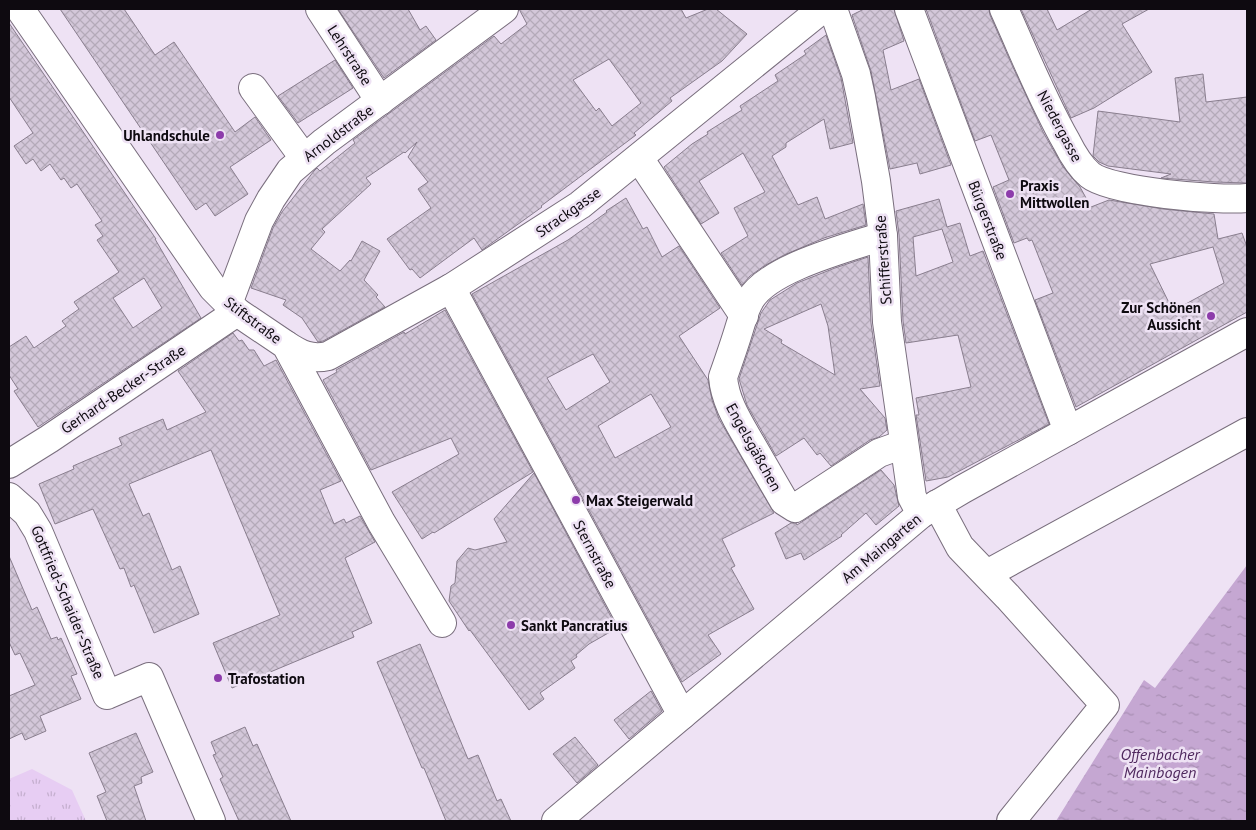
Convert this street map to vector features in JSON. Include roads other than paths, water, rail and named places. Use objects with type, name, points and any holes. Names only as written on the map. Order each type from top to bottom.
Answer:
[{"type":"street","name":"Stiftstraße","points":[[20,9],[200,270],[233,308],[286,345],[341,451],[442,623]]},
{"type":"street","name":"Lehrstraße","points":[[320,9],[380,101]]},
{"type":"street","name":"Arnoldstraße","points":[[233,308],[252,240],[271,199],[282,182],[304,158],[504,9]]},
{"type":"street","name":"Strackgasse","points":[[286,345],[310,358],[328,356],[451,288],[580,205],[822,9]]},
{"type":"street","name":"Schifferstraße","points":[[833,9],[848,48],[861,97],[876,181],[883,236],[887,322],[912,497],[929,509],[960,547],[987,574],[1105,705],[1010,821]]},
{"type":"street","name":"Bürgerstraße","points":[[909,9],[1068,431]]},
{"type":"street","name":"Niedergasse","points":[[1004,9],[1061,132],[1081,166],[1089,175],[1102,182],[1126,188],[1200,197],[1247,198]]},
{"type":"street","points":[[253,88],[304,158]]},
{"type":"street","points":[[639,158],[744,316]]},
{"type":"street","name":"Engelsgäßchen","points":[[883,236],[791,268],[770,279],[758,289],[749,301],[723,377],[724,387],[737,420],[784,501],[795,508],[879,452],[904,444]]},
{"type":"street","name":"Sternstraße","points":[[451,288],[682,715]]},
{"type":"street","name":"Gerhard-Becker-Straße","points":[[9,464],[49,439],[233,308]]},
{"type":"street","name":"Am Maingarten","points":[[556,821],[929,509],[1247,332]]},
{"type":"street","points":[[987,574],[1247,432]]},
{"type":"street","name":"Gottfried-Schaider-Straße","points":[[9,497],[27,513],[38,532],[107,695],[149,677],[211,821]]},
{"type":"water","name":"Offenbacher Mainbogen","points":[[1247,565],[1247,821],[1056,821],[1144,680],[1155,688]]},
{"type":"place","name":"Uhlandschule","points":[[220,135]]},
{"type":"place","name":"Praxis Mittwollen","points":[[1010,194]]},
{"type":"place","name":"Zur Schönen Aussicht","points":[[1211,316]]},
{"type":"place","name":"Max Steigerwald","points":[[576,500]]},
{"type":"place","name":"Sankt Pancratius","points":[[511,625]]},
{"type":"place","name":"Trafostation","points":[[218,678]]}]
